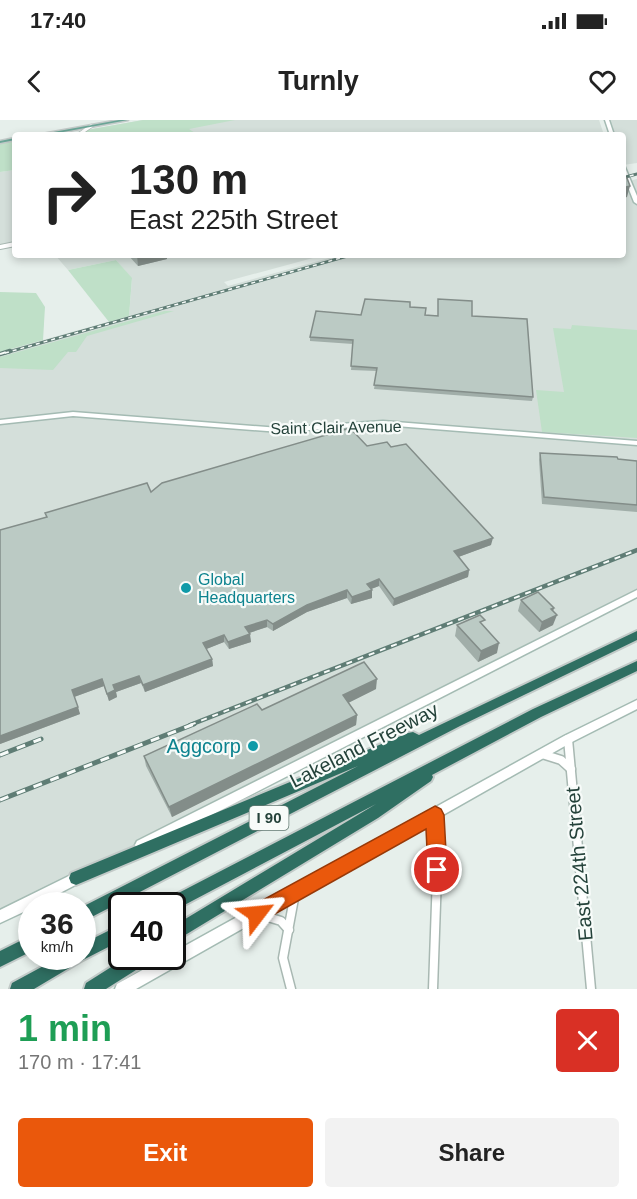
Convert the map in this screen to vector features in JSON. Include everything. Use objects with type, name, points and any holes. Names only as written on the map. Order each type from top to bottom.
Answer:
[{"type":"highway","name":"Lakeland Freeway","points":[[96,908],[456,722],[637,635]]},
{"type":"highway","name":"I 90","points":[[186,897],[537,713],[637,666]]},
{"type":"highway","points":[[76,878],[398,743],[456,722]]},
{"type":"highway","points":[[186,928],[373,814],[463,752]]},
{"type":"highway","points":[[0,959],[18,950]]},
{"type":"highway","points":[[18,989],[52,970]]},
{"type":"highway","points":[[92,989],[121,970]]},
{"type":"main road","points":[[58,132],[126,120]]},
{"type":"street","points":[[82,132],[91,126]]},
{"type":"street","points":[[626,175],[637,202]]},
{"type":"street","name":"Saint Clair Avenue","points":[[0,422],[73,414],[280,430],[383,423],[637,443]]},
{"type":"street","points":[[0,916],[637,594]]},
{"type":"street","points":[[125,988],[568,739],[637,704]]},
{"type":"street","name":"East 224th Street","points":[[568,739],[591,989]]},
{"type":"street","points":[[542,754],[561,760],[571,769]]},
{"type":"street","points":[[433,989],[438,847],[435,815]]},
{"type":"street","points":[[291,989],[283,958],[295,893]]},
{"type":"street","points":[[257,914],[281,921],[289,930]]},
{"type":"shaded area","points":[[143,120],[599,120],[603,132],[75,132]]},
{"type":"shaded area","points":[[607,120],[637,120],[637,163],[626,165],[626,132],[611,132]]},
{"type":"shaded area","points":[[12,170],[12,245],[0,247],[0,172]]},
{"type":"shaded area","points":[[626,174],[629,181],[637,179],[637,593],[49,892],[18,892],[18,908],[0,917],[0,352],[129,316],[132,279],[116,260],[68,270],[58,258],[313,258],[224,282],[228,286],[329,258],[626,258]]},
{"type":"green space","points":[[143,120],[235,120],[189,129],[194,132],[85,132]]},
{"type":"green space","points":[[12,140],[12,170],[0,172],[0,142]]},
{"type":"green space","points":[[116,260],[132,278],[129,316],[109,322],[68,270]]},
{"type":"green space","points":[[0,292],[36,293],[45,307],[43,340],[0,352]]},
{"type":"green space","points":[[164,311],[174,311],[87,336],[76,352],[68,352],[53,370],[0,368],[0,357]]},
{"type":"green space","points":[[572,325],[637,330],[637,438],[542,432],[536,390],[564,392],[553,328],[571,329]]},
{"type":"building","points":[[365,299],[410,302],[410,307],[426,308],[425,315],[438,316],[438,299],[472,301],[472,316],[527,319],[533,397],[374,385],[377,368],[351,366],[353,340],[310,337],[316,311],[361,315]]},
{"type":"building","name":"Global Headquarters","points":[[350,428],[367,446],[387,442],[391,447],[406,444],[493,538],[454,551],[469,570],[394,599],[379,579],[367,584],[372,590],[352,597],[347,590],[307,605],[273,624],[267,620],[245,627],[250,634],[228,642],[224,635],[203,643],[212,659],[143,685],[139,676],[113,685],[115,690],[107,694],[102,679],[72,690],[78,707],[0,736],[0,530],[47,517],[45,513],[147,483],[151,492],[162,483]]},
{"type":"building","points":[[540,453],[617,457],[637,461],[637,505],[544,497]]},
{"type":"building","points":[[538,592],[554,608],[551,609],[557,615],[542,622],[521,600]]},
{"type":"building","points":[[480,615],[485,620],[480,622],[499,643],[481,651],[457,625]]},
{"type":"building","name":"Aggcorp","points":[[364,662],[377,679],[343,695],[357,715],[169,807],[144,756],[257,704],[262,710]]},
{"type":"railway","points":[[626,177],[637,174]]},
{"type":"railway","points":[[5,353],[340,258]]},
{"type":"railway","points":[[0,354],[10,351]]},
{"type":"railway","points":[[190,725],[637,550]]},
{"type":"railway","points":[[0,800],[194,724]]},
{"type":"railway","points":[[0,755],[41,739]]},
{"type":"place","name":"Global Headquarters","points":[[186,588]]},
{"type":"place","name":"Aggcorp","points":[[253,746]]},
{"type":"route","points":[[257,914],[435,815],[438,847],[437,870]]}]
